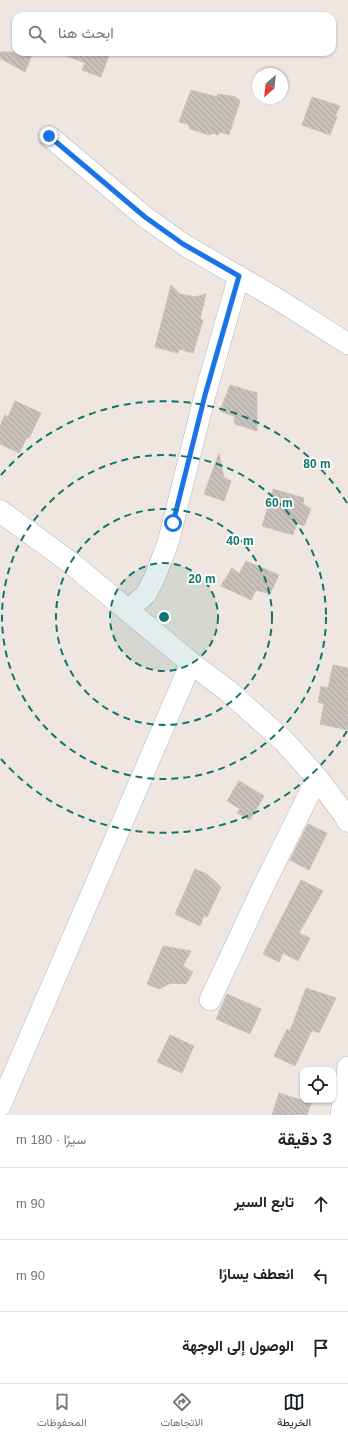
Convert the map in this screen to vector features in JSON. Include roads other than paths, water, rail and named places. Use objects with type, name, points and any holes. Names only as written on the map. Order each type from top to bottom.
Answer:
[{"type":"street","points":[[49,136],[145,217],[183,244],[239,276],[348,344]]},
{"type":"street","points":[[127,610],[146,594],[154,579],[168,543],[205,395],[239,276]]},
{"type":"street","points":[[0,511],[71,563],[191,663],[227,690],[284,741],[317,778],[348,821]]},
{"type":"street","points":[[0,1106],[191,663]]},
{"type":"street","points":[[210,1000],[263,887],[317,778]]},
{"type":"street","points":[[341,1115],[348,1067]]}]
